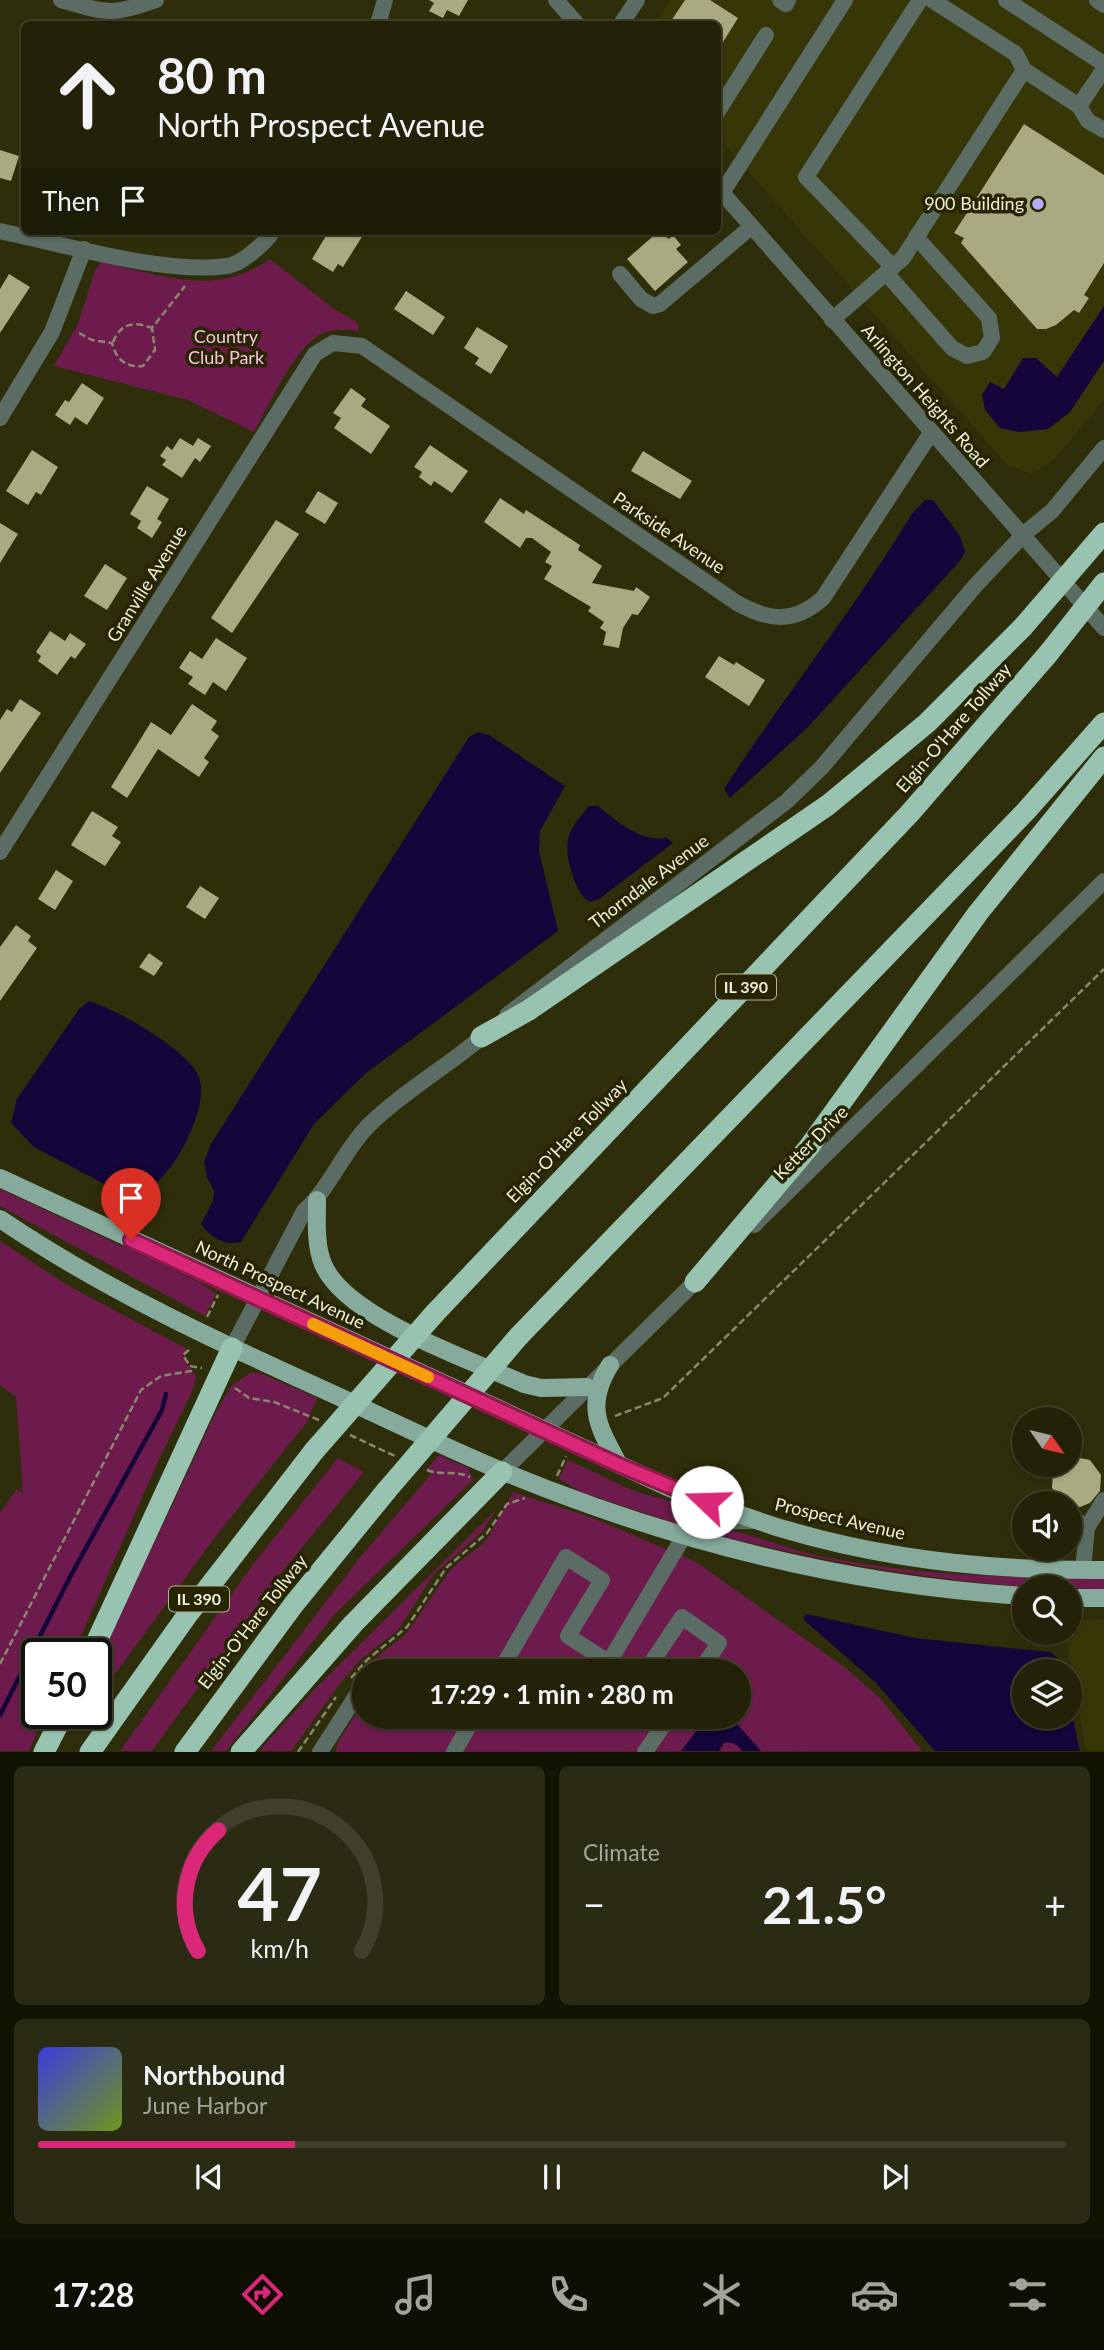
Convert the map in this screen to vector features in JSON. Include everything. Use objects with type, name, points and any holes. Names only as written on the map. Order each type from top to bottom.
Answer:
[{"type":"highway","points":[[481,1037],[529,1010],[828,805],[927,723],[1023,628],[1104,533]]},
{"type":"highway","name":"Elgin-O'Hare Tollway","points":[[90,1752],[188,1614],[314,1451],[435,1312],[911,813],[1048,654],[1104,583]]},
{"type":"highway","name":"Elgin-O'Hare Tollway","points":[[185,1752],[270,1636],[387,1490],[519,1336],[1026,811],[1104,723]]},
{"type":"highway","points":[[695,1282],[809,1147],[978,913],[1104,757]]},
{"type":"highway","points":[[98,1638],[232,1348]]},
{"type":"highway","points":[[241,1752],[345,1633],[502,1472]]},
{"type":"highway","points":[[44,1752],[56,1729]]},
{"type":"main road","name":"North Prospect Avenue","points":[[0,1178],[542,1429]]},
{"type":"main road","points":[[317,1200],[322,1263],[331,1279],[358,1305],[524,1384],[541,1388],[587,1387]]},
{"type":"main road","points":[[0,1219],[125,1296],[502,1472],[684,1536],[796,1564],[884,1581],[1012,1595]]},
{"type":"main road","points":[[610,1364],[598,1385],[597,1422],[619,1465]]},
{"type":"main road","name":"Prospect Avenue","points":[[542,1429],[672,1489],[759,1521],[855,1546],[923,1559],[1021,1568],[1104,1570]]},
{"type":"main road","points":[[1082,1598],[1104,1598]]},
{"type":"street","points":[[61,0],[95,10],[121,13],[156,0]]},
{"type":"street","points":[[379,21],[385,0]]},
{"type":"street","points":[[556,0],[574,21]]},
{"type":"street","points":[[623,21],[637,0]]},
{"type":"street","points":[[780,0],[786,4],[788,0]]},
{"type":"street","points":[[721,189],[845,0]]},
{"type":"street","points":[[916,237],[989,318],[992,338],[983,352],[967,356],[952,348],[890,270],[806,177],[920,0]]},
{"type":"street","points":[[932,0],[1016,54],[1024,70],[1079,106],[1088,121],[1104,130]]},
{"type":"street","points":[[1006,0],[1104,67],[1079,106]]},
{"type":"street","points":[[1097,0],[1104,5]]},
{"type":"street","points":[[721,105],[766,36]]},
{"type":"street","points":[[832,320],[890,270],[916,237],[1024,70]]},
{"type":"street","name":"Arlington Heights Road","points":[[721,192],[1104,628]]},
{"type":"street","points":[[620,274],[647,304],[660,304],[751,227]]},
{"type":"street","points":[[0,231],[178,267],[230,266],[269,235]]},
{"type":"street","points":[[0,418],[52,332],[84,249]]},
{"type":"street","name":"Parkside Avenue","points":[[333,343],[362,346],[737,603],[757,614],[781,620],[799,616],[823,598],[931,433]]},
{"type":"street","name":"Granville Avenue","points":[[0,852],[314,354],[333,343]]},
{"type":"street","name":"Thorndale Avenue","points":[[232,1348],[304,1211],[317,1200],[351,1145],[369,1126],[523,1001],[787,801],[822,767],[975,586],[1024,534],[1052,511],[1104,448]]},
{"type":"street","name":"Ketter Drive","points":[[502,1472],[542,1429],[1024,963],[1104,881]]},
{"type":"street","points":[[1083,1570],[1087,1528],[1104,1500]]},
{"type":"street","points":[[620,1659],[684,1536],[694,1528],[715,1521],[759,1521]]},
{"type":"street","points":[[1082,1525],[1087,1528]]},
{"type":"street","points":[[507,1659],[566,1557],[602,1580],[568,1636],[604,1659]]},
{"type":"street","points":[[654,1659],[682,1618],[719,1643],[708,1659]]},
{"type":"street","points":[[320,1752],[352,1689]]},
{"type":"street","points":[[454,1752],[467,1729]]},
{"type":"street","points":[[645,1752],[661,1729]]},
{"type":"path","points":[[152,328],[180,297],[185,286]]},
{"type":"path","points":[[135,323],[152,328],[155,349],[143,366],[126,364],[118,358],[113,343],[117,333],[128,324],[135,323]]},
{"type":"path","points":[[79,333],[92,340],[113,343]]},
{"type":"path","points":[[612,1417],[663,1398],[1104,969]]},
{"type":"path","points":[[207,1317],[218,1295]]},
{"type":"path","points":[[0,1664],[133,1403],[149,1382],[191,1371],[183,1355],[189,1350]]},
{"type":"path","points":[[190,1366],[198,1365]]},
{"type":"path","points":[[231,1386],[249,1398],[274,1402],[320,1421]]},
{"type":"path","points":[[343,1432],[402,1459]]},
{"type":"path","points":[[556,1478],[565,1458]]},
{"type":"path","points":[[426,1470],[439,1475],[462,1474],[473,1480]]},
{"type":"path","points":[[368,1659],[407,1627],[446,1568],[487,1533],[505,1503],[530,1498]]},
{"type":"path","points":[[298,1752],[338,1694]]},
{"type":"shaded area","points":[[670,0],[1104,0],[1104,400],[1054,460],[1032,474],[1007,465],[721,140],[721,21],[657,21]]},
{"type":"shaded area","points":[[1104,306],[1104,361],[1070,412],[1048,429],[1019,432],[1000,428],[985,410],[982,395],[990,382],[1004,389],[1023,358],[1036,358],[1057,377]]},
{"type":"shaded area","points":[[925,500],[933,500],[960,536],[965,552],[959,562],[807,728],[730,798],[724,789],[866,585],[911,515]]},
{"type":"shaded area","points":[[478,732],[489,735],[565,786],[540,831],[539,851],[558,931],[366,1073],[314,1124],[241,1242],[218,1240],[201,1224],[213,1201],[214,1191],[204,1162],[211,1144],[469,737]]},
{"type":"shaded area","points":[[589,806],[598,806],[639,834],[666,837],[673,843],[599,899],[590,902],[576,884],[567,847],[571,831]]},
{"type":"shaded area","points":[[89,1001],[134,1022],[167,1043],[192,1066],[199,1077],[201,1092],[191,1130],[169,1169],[141,1194],[127,1196],[34,1147],[11,1123],[17,1099],[79,1009]]},
{"type":"shaded area","points":[[806,1614],[915,1638],[1050,1652],[1059,1659],[1012,1659],[1012,1729],[1075,1729],[1080,1751],[935,1751],[876,1683],[803,1617]]},
{"type":"shaded area","points":[[1104,1619],[1104,1751],[1086,1751],[1082,1729],[1082,1659],[1070,1659],[1067,1645],[1082,1645],[1082,1620]]},
{"type":"shaded area","points":[[698,1729],[742,1729],[761,1751],[742,1751],[734,1744],[724,1743],[719,1751],[681,1751]]},
{"type":"green space","name":"Country Club Park","points":[[270,259],[334,309],[358,323],[359,331],[330,331],[311,341],[292,364],[254,432],[188,400],[54,366],[78,324],[95,271],[101,262],[167,277],[209,281],[250,271]]},
{"type":"green space","points":[[0,1189],[199,1282],[216,1294],[205,1316],[0,1206]]},
{"type":"green space","points":[[0,1241],[67,1285],[189,1350],[183,1355],[196,1377],[193,1390],[159,1459],[80,1638],[21,1638],[21,1729],[39,1729],[29,1751],[0,1751],[0,1513],[17,1489],[23,1494],[16,1397],[0,1385]]},
{"type":"green space","points":[[252,1372],[260,1373],[317,1398],[307,1422],[216,1536],[112,1678],[112,1638],[110,1638],[214,1416],[231,1386]]},
{"type":"green space","points":[[439,1455],[468,1468],[473,1480],[334,1615],[226,1751],[211,1751],[358,1560],[432,1473],[426,1470]]},
{"type":"green space","points":[[338,1458],[364,1472],[282,1572],[152,1751],[120,1751],[254,1563]]},
{"type":"green space","points":[[568,1460],[634,1491],[705,1511],[704,1516],[678,1524],[583,1493],[559,1479]]},
{"type":"green space","points":[[513,1492],[593,1518],[696,1562],[843,1666],[881,1699],[922,1751],[336,1752],[338,1742],[352,1720],[352,1729],[751,1729],[751,1659],[374,1659],[406,1634],[451,1569],[486,1541]]},
{"type":"green space","points":[[497,1509],[482,1532],[434,1574],[398,1630],[362,1659],[352,1659],[352,1669],[291,1751],[259,1751],[317,1687]]},
{"type":"green space","points":[[721,1528],[807,1553],[855,1562],[1012,1577],[1012,1586],[902,1573],[701,1531]]},
{"type":"green space","points":[[1082,1579],[1104,1579],[1104,1589],[1082,1589]]},
{"type":"building","points":[[429,0],[468,0],[459,16],[447,10],[443,18],[429,11],[434,3]]},
{"type":"building","points":[[685,0],[710,0],[738,18],[721,45],[721,21],[671,21]]},
{"type":"building","name":"900 Building","points":[[1024,124],[1104,175],[1104,263],[1084,295],[1089,298],[1079,313],[1074,310],[1056,325],[1046,329],[1037,329],[961,243],[964,238],[954,233]]},
{"type":"building","points":[[0,150],[19,156],[11,181],[0,178]]},
{"type":"building","points":[[327,235],[363,235],[343,267],[338,264],[333,272],[312,259]]},
{"type":"building","points":[[654,235],[664,235],[669,239],[673,235],[681,245],[676,249],[688,262],[655,291],[627,259]]},
{"type":"building","points":[[9,274],[30,287],[0,333],[0,289]]},
{"type":"building","points":[[406,291],[445,317],[433,335],[394,309]]},
{"type":"building","points":[[477,327],[508,346],[491,374],[475,364],[479,358],[464,348]]},
{"type":"building","points":[[82,383],[104,398],[87,425],[75,417],[70,425],[55,415],[65,400],[69,402]]},
{"type":"building","points":[[351,388],[366,399],[361,406],[390,426],[371,454],[334,428],[341,418],[333,413]]},
{"type":"building","points":[[180,438],[193,446],[198,438],[211,446],[200,462],[195,458],[182,478],[162,465],[166,460],[160,456],[167,446],[172,450]]},
{"type":"building","points":[[430,445],[468,471],[452,493],[434,481],[431,486],[419,477],[422,472],[414,467]]},
{"type":"building","points":[[32,450],[58,467],[41,495],[36,492],[28,505],[6,491]]},
{"type":"building","points":[[643,451],[692,481],[680,499],[631,471]]},
{"type":"building","points":[[147,486],[169,499],[157,519],[162,522],[152,538],[137,528],[141,521],[130,514]]},
{"type":"building","points":[[318,491],[338,503],[325,524],[305,512]]},
{"type":"building","points":[[500,498],[524,514],[526,510],[580,545],[578,550],[602,566],[592,583],[634,591],[636,587],[650,597],[638,615],[632,614],[623,628],[619,648],[603,645],[606,632],[600,628],[604,622],[588,611],[591,607],[544,579],[552,566],[545,562],[551,552],[532,538],[526,538],[520,548],[484,522]]},
{"type":"building","points":[[276,520],[299,534],[232,633],[211,618]]},
{"type":"building","points":[[0,523],[18,534],[0,563]]},
{"type":"building","points":[[105,564],[127,578],[107,610],[84,596]]},
{"type":"building","points":[[50,631],[65,641],[70,633],[86,644],[75,659],[71,656],[57,675],[38,661],[41,656],[36,652]]},
{"type":"building","points":[[216,638],[247,658],[226,691],[213,682],[205,695],[188,684],[193,677],[179,668],[190,651],[202,659]]},
{"type":"building","points":[[719,656],[734,665],[736,662],[765,680],[749,706],[705,677]]},
{"type":"building","points":[[20,699],[41,713],[0,773],[0,720],[7,709],[12,712]]},
{"type":"building","points":[[192,704],[217,721],[211,730],[219,736],[204,758],[209,762],[199,777],[158,749],[127,798],[111,787],[151,722],[171,735]]},
{"type":"building","points":[[92,811],[118,827],[112,836],[121,842],[105,866],[71,845]]},
{"type":"building","points":[[56,870],[73,881],[55,910],[38,899]]},
{"type":"building","points":[[200,886],[219,898],[205,919],[186,907]]},
{"type":"building","points":[[16,925],[31,936],[28,941],[37,948],[0,1001],[0,947]]},
{"type":"building","points":[[149,953],[163,963],[154,976],[139,967]]},
{"type":"building","points":[[1082,1458],[1090,1460],[1101,1475],[1100,1491],[1090,1503],[1082,1506],[1082,1491],[1054,1491],[1053,1477],[1082,1477]]},
{"type":"waterway","points":[[0,1715],[70,1577],[162,1410],[166,1394]]},
{"type":"slow traffic","points":[[313,1324],[428,1377]]},
{"type":"place","name":"900 Building","points":[[1038,204]]},
{"type":"route","points":[[131,1240],[619,1465],[707,1502]]}]
